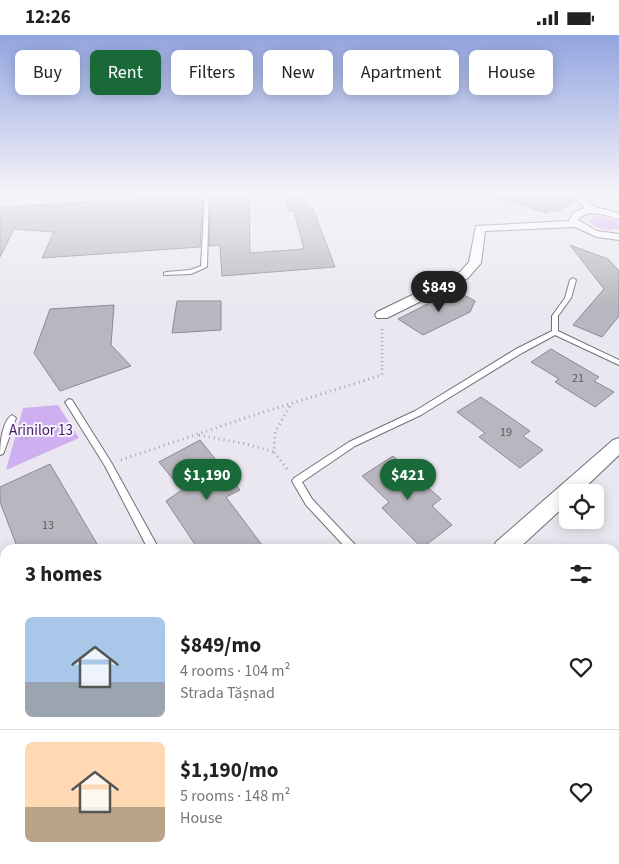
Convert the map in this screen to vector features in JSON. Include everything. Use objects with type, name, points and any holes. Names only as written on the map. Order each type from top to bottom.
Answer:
[{"type":"street","points":[[382,315],[464,275],[475,263],[480,231]]},
{"type":"street","points":[[592,231],[618,239]]},
{"type":"street","points":[[509,544],[619,445]]},
{"type":"lane","points":[[166,274],[191,272],[204,267],[205,231]]},
{"type":"lane","points":[[555,332],[555,315],[568,298],[573,280]]},
{"type":"lane","points":[[555,332],[619,363]]},
{"type":"lane","points":[[349,544],[309,502],[297,481],[352,444],[418,413],[519,351],[555,332]]},
{"type":"lane","points":[[69,402],[108,464],[151,544]]},
{"type":"lane","points":[[1,450],[12,418]]},
{"type":"path","points":[[108,464],[382,375],[382,315]]},
{"type":"path","points":[[274,452],[275,432],[292,403]]},
{"type":"path","points":[[1,450],[78,417]]},
{"type":"path","points":[[197,434],[274,452],[297,481]]},
{"type":"green space","name":"Arinilor 13","points":[[58,405],[79,438],[6,470],[23,408]]},
{"type":"building","points":[[0,231],[13,231],[0,257]]},
{"type":"building","points":[[36,231],[201,231],[200,247],[42,258],[54,232]]},
{"type":"building","points":[[210,231],[250,231],[250,253],[304,249],[299,231],[321,231],[335,267],[222,276],[220,245],[209,246]]},
{"type":"building","points":[[570,245],[608,259],[619,271],[619,316],[602,337],[573,325],[604,289]]},
{"type":"building","points":[[455,290],[475,301],[470,312],[423,335],[398,319]]},
{"type":"building","points":[[177,301],[221,301],[221,330],[172,333]]},
{"type":"building","points":[[114,305],[111,345],[131,366],[60,391],[34,353],[50,309]]},
{"type":"building","points":[[551,349],[599,377],[594,381],[614,392],[595,407],[555,382],[559,379],[531,362]]},
{"type":"building","points":[[481,397],[530,431],[523,436],[543,450],[520,468],[479,437],[485,433],[457,412]]},
{"type":"building","points":[[200,440],[240,490],[226,497],[261,544],[195,544],[166,501],[182,490],[159,462]]},
{"type":"building","points":[[393,456],[441,499],[432,506],[452,525],[427,544],[418,544],[382,508],[389,502],[362,476]]},
{"type":"building","points":[[50,464],[97,544],[16,544],[0,502],[0,487]]}]
